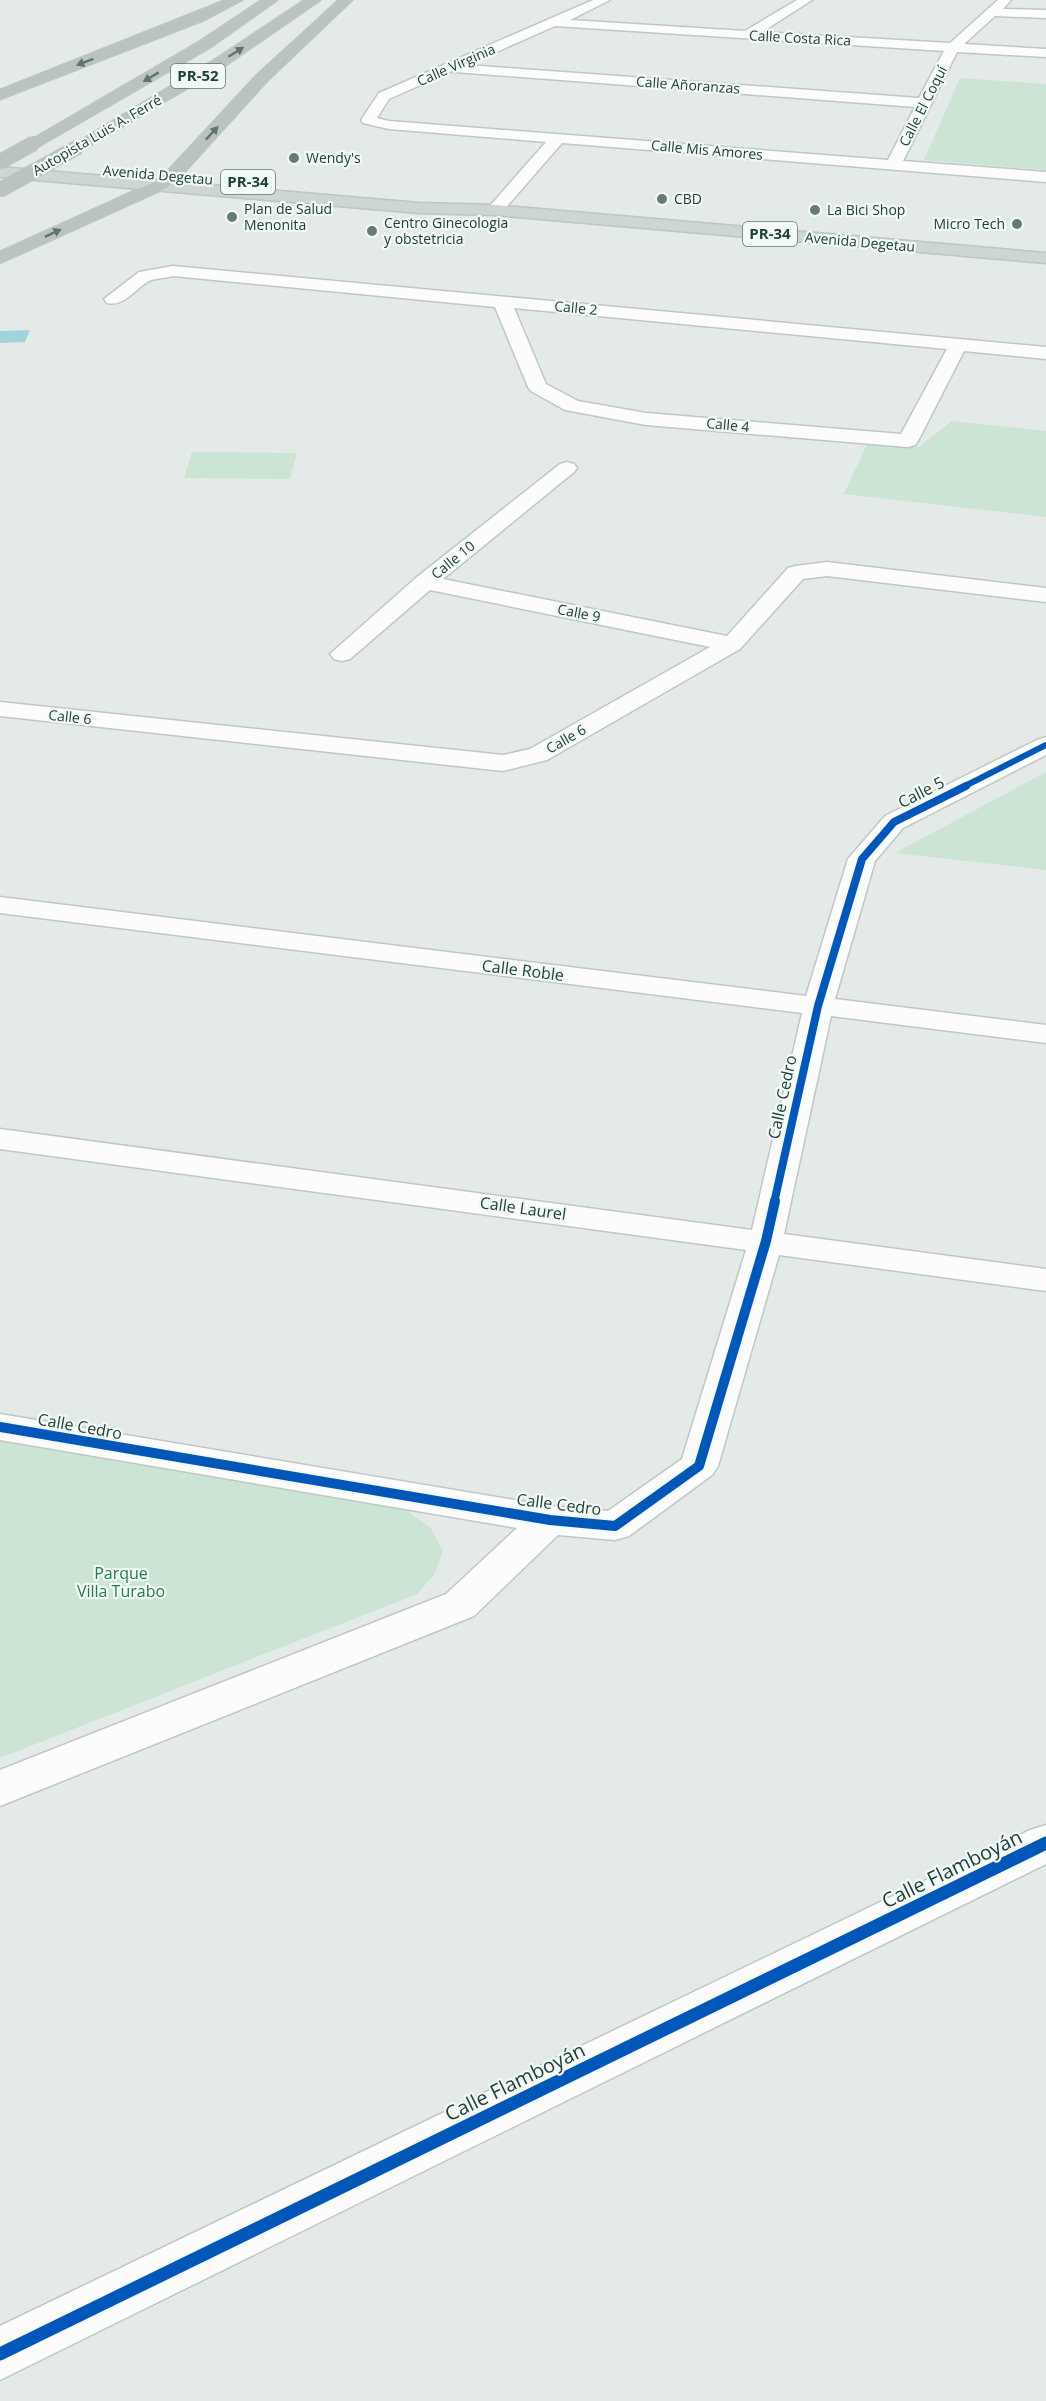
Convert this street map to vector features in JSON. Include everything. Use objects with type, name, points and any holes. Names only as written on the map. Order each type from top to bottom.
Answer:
[{"type":"highway","points":[[0,96],[199,17],[236,0]]},
{"type":"highway","name":"Autopista Luis A. Ferré","points":[[0,161],[204,45],[271,0]]},
{"type":"highway","name":"Autopista Luis A. Ferré","points":[[0,190],[78,147],[221,62],[314,0]]},
{"type":"highway","points":[[0,258],[166,180],[262,78],[346,0]]},
{"type":"main road","name":"Avenida Degetau","points":[[0,161],[419,208],[495,210],[1046,258]]},
{"type":"main road","name":"Avenida Degetau","points":[[0,172],[166,180]]},
{"type":"street","name":"Calle Virginia","points":[[368,120],[384,96],[604,0]]},
{"type":"street","points":[[747,35],[806,0]]},
{"type":"street","points":[[952,48],[1005,0]]},
{"type":"street","points":[[993,12],[1046,15]]},
{"type":"street","name":"Calle Costa Rica","points":[[553,22],[1046,53]]},
{"type":"street","name":"Calle El Coquí","points":[[893,165],[952,48]]},
{"type":"street","name":"Calle Añoranzas","points":[[414,66],[925,103]]},
{"type":"street","name":"Calle Mis Amores","points":[[368,120],[389,125],[1046,177]]},
{"type":"street","points":[[495,210],[558,138]]},
{"type":"street","name":"Calle 2","points":[[113,299],[145,276],[173,271],[1046,353]]},
{"type":"street","name":"Calle 4","points":[[502,301],[538,387],[572,406],[646,419],[908,441],[958,345]]},
{"type":"street","name":"Calle 10","points":[[342,654],[425,582],[567,468]]},
{"type":"street","name":"Calle 6","points":[[0,709],[503,763],[538,756],[732,644],[796,573],[827,568],[1046,595]]},
{"type":"street","name":"Calle 9","points":[[425,582],[732,644]]},
{"type":"street","name":"Calle 5","points":[[818,1006],[862,859],[894,822],[1046,745]]},
{"type":"street","name":"Calle Roble","points":[[0,905],[1046,1034]]},
{"type":"street","name":"Calle Cedro","points":[[0,1427],[550,1520],[615,1526],[699,1466],[766,1241],[818,1006]]},
{"type":"street","name":"Calle Laurel","points":[[0,1138],[1046,1280]]},
{"type":"street","name":"Calle Cedro","points":[[0,1788],[460,1605],[550,1520]]},
{"type":"street","name":"Calle Flamboyán","points":[[0,2354],[1046,1843]]},
{"type":"green space","points":[[960,78],[1046,84],[1046,170],[924,160]]},
{"type":"green space","points":[[952,421],[1046,431],[1046,517],[844,494],[868,442],[919,447]]},
{"type":"green space","points":[[192,452],[297,453],[290,479],[184,478]]},
{"type":"green space","points":[[1046,772],[1046,870],[895,853]]},
{"type":"green space","name":"Parque Villa Turabo","points":[[0,1441],[404,1509],[430,1527],[443,1551],[434,1575],[417,1594],[0,1758]]},
{"type":"water","points":[[30,330],[25,342],[0,343],[0,331]]},
{"type":"cycle path","points":[[0,1427],[550,1520],[615,1526],[699,1466],[766,1241],[818,1006],[862,859],[894,822],[1046,745]]},
{"type":"cycle path","points":[[0,2354],[1046,1843]]},
{"type":"place","name":"Wendy's","points":[[294,158]]},
{"type":"place","name":"CBD","points":[[662,199]]},
{"type":"place","name":"La Bici Shop","points":[[815,210]]},
{"type":"place","name":"Plan de Salud Menonita","points":[[232,217]]},
{"type":"place","name":"Micro Tech","points":[[1017,224]]},
{"type":"place","name":"Centro Ginecologia y obstetricia","points":[[372,231]]}]
